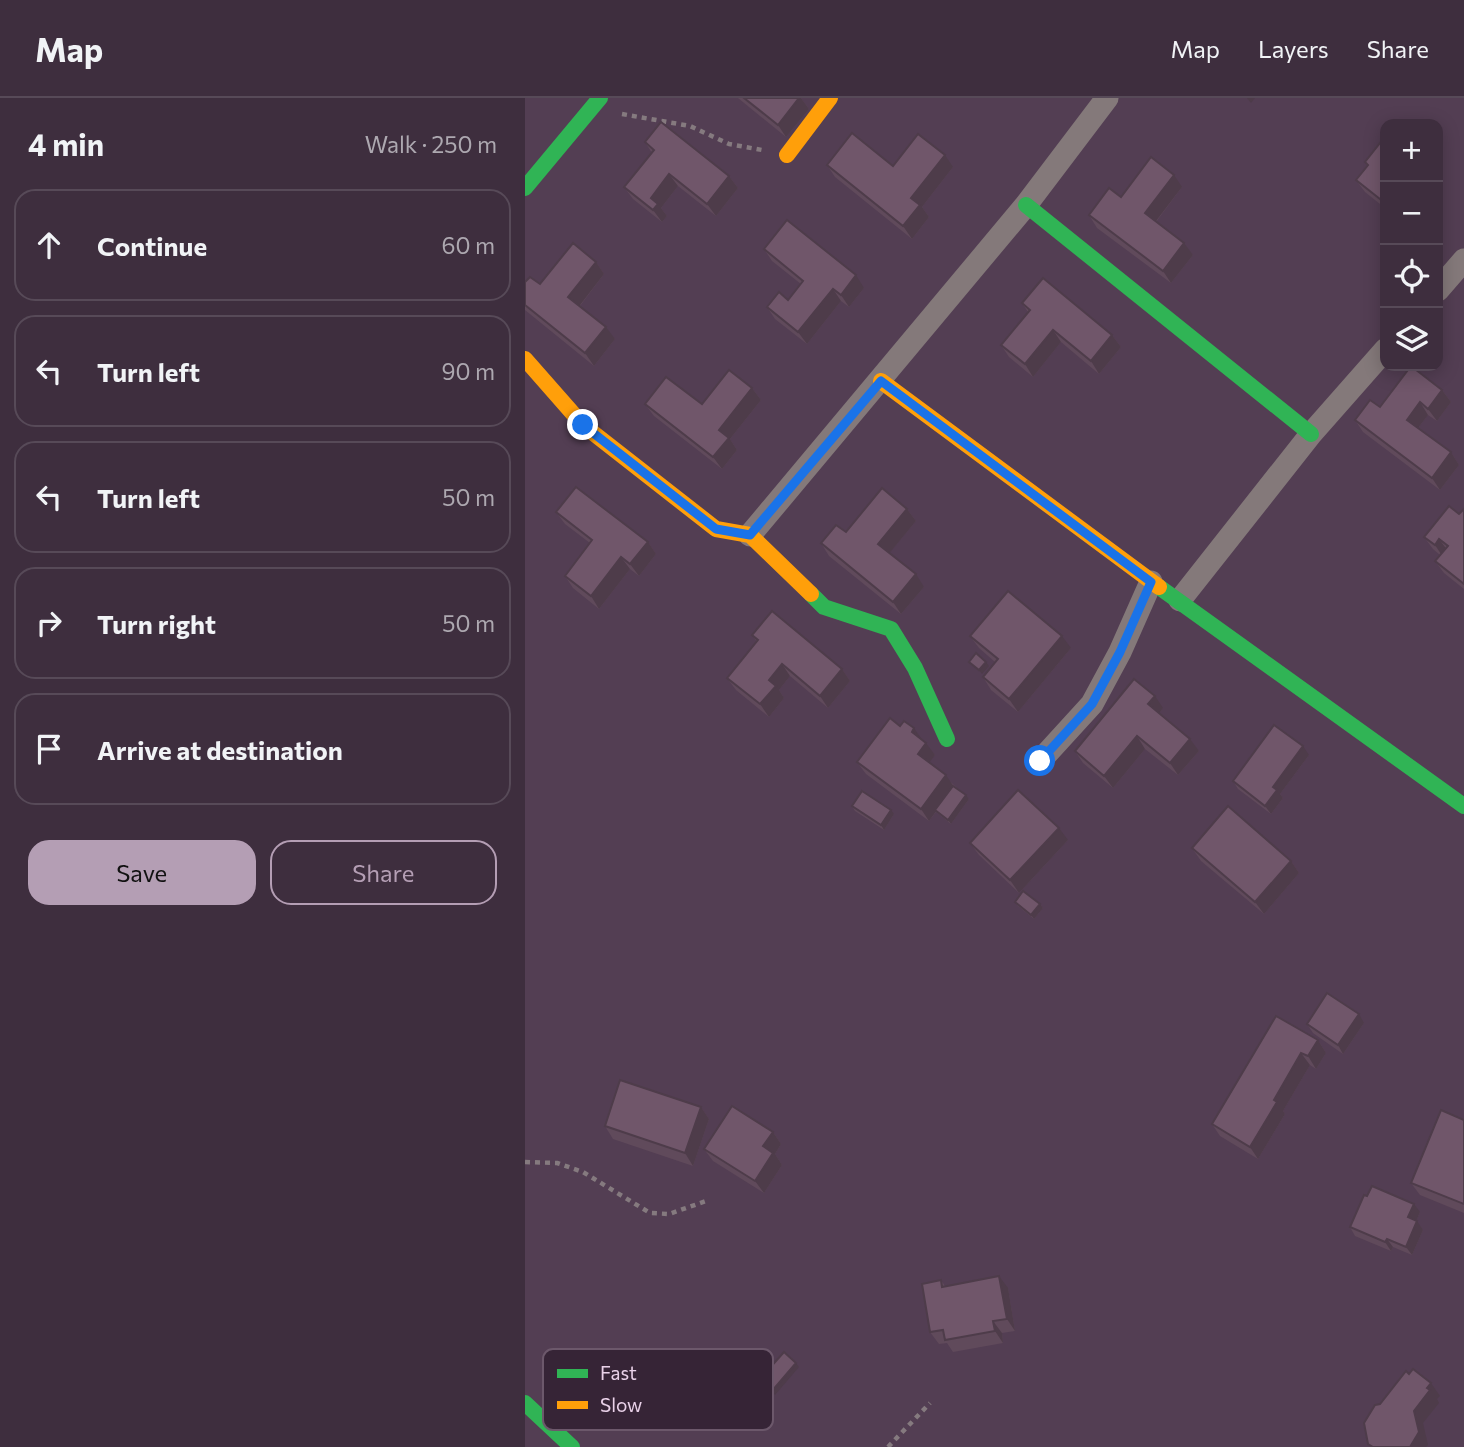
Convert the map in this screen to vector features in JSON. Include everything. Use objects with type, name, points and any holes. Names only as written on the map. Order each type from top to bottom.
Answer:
[{"type":"main road","points":[[787,155],[830,98]]},
{"type":"main road","points":[[525,188],[598,101]]},
{"type":"main road","points":[[1026,205],[1311,434]]},
{"type":"main road","points":[[525,359],[583,425],[716,529],[750,535],[824,607],[891,629],[915,667],[947,739]]},
{"type":"main road","points":[[881,381],[1151,582],[1180,600],[1464,806]]},
{"type":"main road","points":[[525,1403],[543,1420]]},
{"type":"main road","points":[[554,1430],[572,1447]]},
{"type":"street","points":[[750,535],[1026,205],[1107,98]]},
{"type":"street","points":[[1443,284],[1464,260]]},
{"type":"street","points":[[1180,600],[1311,434],[1380,356]]},
{"type":"street","points":[[1040,761],[1092,704],[1120,652],[1151,582]]},
{"type":"path","points":[[598,101],[631,117],[689,125],[729,144],[787,155]]},
{"type":"path","points":[[525,1162],[557,1163],[583,1172],[650,1213],[669,1214],[709,1200]]},
{"type":"path","points":[[888,1447],[930,1403]]},
{"type":"building","points":[[744,98],[799,98],[778,125]]},
{"type":"building","points":[[661,122],[729,176],[707,204],[669,174],[651,198],[658,204],[653,210],[624,187],[654,150],[645,142]]},
{"type":"building","points":[[852,133],[893,166],[918,134],[945,155],[911,198],[920,205],[903,226],[827,165]]},
{"type":"building","points":[[1380,143],[1380,199],[1356,180],[1368,165],[1365,162]]},
{"type":"building","points":[[1151,157],[1174,175],[1145,213],[1184,243],[1163,271],[1089,215],[1109,188],[1121,197]]},
{"type":"building","points":[[787,220],[856,275],[841,295],[833,289],[798,332],[767,307],[779,292],[788,300],[803,281],[764,249]]},
{"type":"building","points":[[573,243],[596,262],[568,297],[606,327],[585,353],[525,305],[525,282],[530,277],[540,284]]},
{"type":"building","points":[[1043,278],[1112,335],[1091,361],[1053,330],[1025,364],[1001,345],[1030,310],[1022,303]]},
{"type":"building","points":[[729,370],[752,388],[719,430],[729,438],[713,457],[645,404],[666,377],[702,404]]},
{"type":"building","points":[[1407,371],[1417,371],[1442,390],[1428,409],[1420,402],[1407,420],[1451,452],[1432,478],[1355,420],[1370,400],[1380,407]]},
{"type":"building","points":[[576,487],[648,542],[630,564],[621,557],[591,596],[565,576],[592,540],[556,512]]},
{"type":"building","points":[[882,488],[907,509],[878,544],[916,574],[893,602],[821,543],[836,525],[846,532]]},
{"type":"building","points":[[1449,506],[1459,514],[1464,509],[1464,584],[1435,561],[1448,546],[1439,539],[1435,545],[1424,537]]},
{"type":"building","points":[[1008,591],[1062,636],[1009,699],[983,677],[998,659],[970,636]]},
{"type":"building","points":[[772,611],[842,669],[820,696],[782,664],[769,680],[776,686],[760,704],[727,678],[758,640],[752,635]]},
{"type":"building","points":[[976,653],[986,662],[979,670],[969,662]]},
{"type":"building","points":[[1134,679],[1155,696],[1148,704],[1190,739],[1170,763],[1137,736],[1104,776],[1075,751]]},
{"type":"building","points":[[890,718],[900,726],[904,721],[914,728],[912,732],[926,743],[918,754],[946,775],[921,809],[857,762]]},
{"type":"building","points":[[1274,725],[1303,746],[1273,787],[1277,790],[1265,806],[1233,781]]},
{"type":"building","points":[[953,786],[966,795],[948,820],[935,810]]},
{"type":"building","points":[[1018,790],[1059,828],[1010,880],[970,843]]},
{"type":"building","points":[[862,791],[891,810],[881,825],[852,806]]},
{"type":"building","points":[[1228,806],[1291,861],[1255,902],[1192,848]]},
{"type":"building","points":[[1023,891],[1040,904],[1031,915],[1015,902]]},
{"type":"building","points":[[1327,993],[1359,1014],[1338,1045],[1307,1024]]},
{"type":"building","points":[[1276,1016],[1318,1040],[1308,1056],[1301,1053],[1274,1100],[1277,1102],[1250,1147],[1212,1124]]},
{"type":"building","points":[[620,1080],[701,1107],[685,1153],[605,1126]]},
{"type":"building","points":[[732,1106],[773,1132],[763,1146],[773,1153],[755,1181],[704,1149]]},
{"type":"building","points":[[1441,1110],[1464,1120],[1464,1204],[1411,1183]]},
{"type":"building","points":[[1372,1186],[1414,1204],[1408,1217],[1417,1221],[1406,1247],[1387,1239],[1385,1242],[1350,1227],[1364,1195],[1367,1196]]},
{"type":"building","points":[[999,1276],[1007,1319],[993,1321],[995,1331],[945,1340],[943,1330],[930,1332],[922,1284],[941,1280],[942,1287]]},
{"type":"building","points":[[784,1352],[796,1363],[773,1390],[773,1364]]},
{"type":"building","points":[[1413,1369],[1431,1383],[1427,1388],[1430,1390],[1414,1411],[1419,1432],[1410,1447],[1373,1447],[1368,1444],[1364,1423],[1375,1405],[1380,1404],[1406,1371],[1409,1374]]},
{"type":"traffic: fast","points":[[525,188],[600,98]]},
{"type":"traffic: fast","points":[[1026,205],[1311,434]]},
{"type":"traffic: fast","points":[[1159,587],[1464,806]]},
{"type":"traffic: fast","points":[[811,594],[824,607],[891,629],[915,668],[947,739]]},
{"type":"traffic: fast","points":[[525,1403],[543,1420]]},
{"type":"traffic: fast","points":[[554,1430],[572,1447]]},
{"type":"traffic: slow","points":[[787,155],[830,98]]},
{"type":"traffic: slow","points":[[525,359],[583,425],[716,529],[750,535],[811,594]]},
{"type":"traffic: slow","points":[[881,381],[1159,587]]},
{"type":"route","points":[[583,425],[716,529],[750,535],[881,381],[1151,582],[1120,652],[1092,704],[1040,761]]}]
